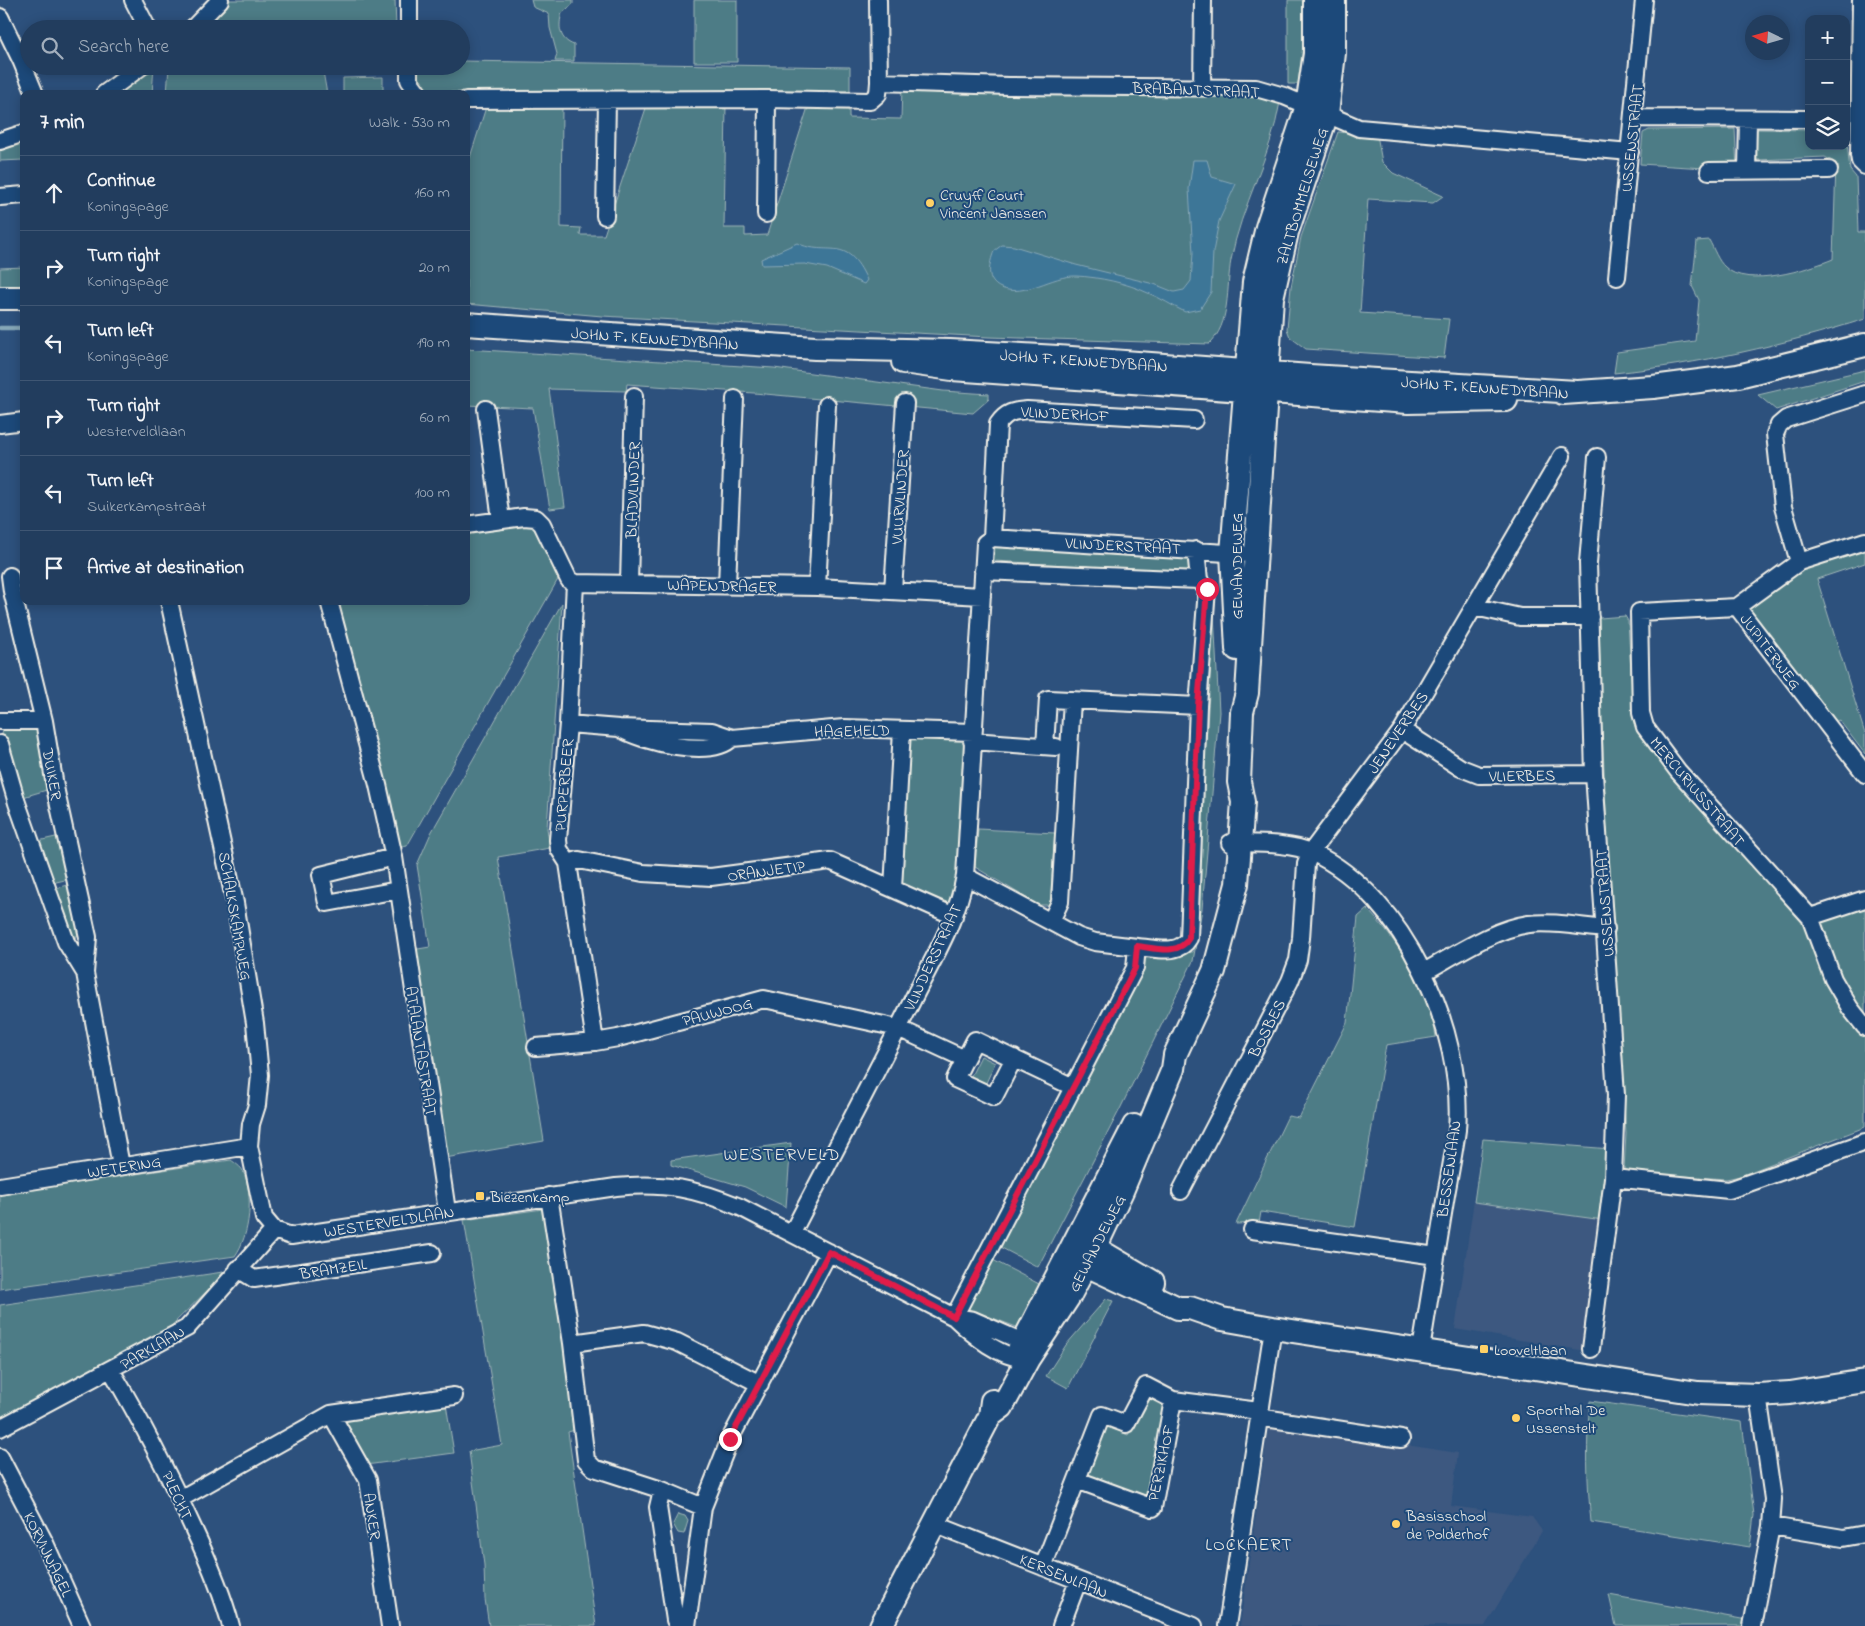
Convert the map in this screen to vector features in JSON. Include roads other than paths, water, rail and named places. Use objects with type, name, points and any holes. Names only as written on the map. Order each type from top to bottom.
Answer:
[{"type":"street","points":[[132,0],[143,20]]},
{"type":"street","points":[[201,20],[220,0]]},
{"type":"street","points":[[409,0],[409,20]]},
{"type":"street","points":[[470,100],[767,99],[870,101],[878,94],[879,82],[878,0]]},
{"type":"street","points":[[1202,87],[1203,0]]},
{"type":"street","name":"ZALTBOMMELSEWEG","points":[[1315,0],[1317,110]]},
{"type":"street","name":"ZALTBOMMELSEWEG","points":[[1256,381],[1287,232],[1317,110],[1334,53],[1334,0]]},
{"type":"street","name":"USSENSTRAAT","points":[[1617,277],[1644,0]]},
{"type":"street","points":[[1862,2],[1853,120],[1860,161],[1865,166]]},
{"type":"street","points":[[0,17],[20,56]]},
{"type":"street","points":[[28,75],[33,90]]},
{"type":"street","points":[[109,90],[130,75]]},
{"type":"street","points":[[409,75],[409,80],[416,90]]},
{"type":"street","name":"BRABANTSTRAAT","points":[[879,82],[1009,86],[1256,88],[1284,96],[1360,128],[1630,152]]},
{"type":"street","points":[[766,214],[767,99]]},
{"type":"street","points":[[605,216],[607,100]]},
{"type":"street","points":[[1634,118],[1805,119]]},
{"type":"street","points":[[1747,171],[1748,119]]},
{"type":"street","points":[[0,141],[20,134]]},
{"type":"street","points":[[1709,171],[1829,170]]},
{"type":"street","points":[[0,197],[20,195]]},
{"type":"street","points":[[0,298],[20,298]]},
{"type":"street","name":"JOHN F. KENNEDYBAAN","points":[[470,324],[815,348],[952,369],[1256,381],[1408,402],[1490,402],[1582,391],[1694,383],[1738,376],[1865,345]]},
{"type":"street","name":"JOHN F. KENNEDYBAAN","points":[[470,328],[494,327]]},
{"type":"street","name":"GEWANDEWEG","points":[[881,1626],[990,1416],[1002,1407],[1022,1354],[1122,1191],[1173,1069],[1176,1055],[1214,971],[1240,870],[1235,843],[1243,802],[1239,782],[1242,712],[1239,692],[1232,553],[1256,381]]},
{"type":"street","name":"GEWANDEWEG","points":[[1242,712],[1247,693],[1254,555],[1256,381]]},
{"type":"street","points":[[1799,562],[1782,507],[1776,434],[1779,425],[1786,419],[1865,394]]},
{"type":"street","name":"BLADVLINDER","points":[[629,583],[634,396]]},
{"type":"street","points":[[727,584],[735,399]]},
{"type":"street","name":"VUURVLINDER","points":[[893,591],[905,403]]},
{"type":"street","points":[[817,587],[827,406]]},
{"type":"street","points":[[486,409],[501,520]]},
{"type":"street","name":"VLINDERHOF","points":[[982,596],[985,543],[992,538],[998,424],[1004,415],[1013,411],[1027,410],[1194,420]]},
{"type":"street","points":[[0,424],[20,422]]},
{"type":"street","name":"JENEVERBES","points":[[1311,852],[1402,730],[1562,456]]},
{"type":"street","name":"USSENSTRAAT","points":[[1591,1349],[1613,1178],[1616,1095],[1594,774],[1588,563],[1597,457]]},
{"type":"street","points":[[470,524],[536,518],[569,580],[576,583]]},
{"type":"street","name":"VLINDERSTRAAT","points":[[992,538],[1254,555]]},
{"type":"street","points":[[1738,607],[1799,562],[1865,541]]},
{"type":"street","points":[[965,876],[1079,937],[1095,942],[1137,946],[1177,949],[1184,946],[1189,938],[1198,706],[1207,589],[1199,580],[1196,550]]},
{"type":"street","name":"VLINDERSTRAAT","points":[[983,571],[1199,580]]},
{"type":"street","name":"DUIKER","points":[[11,576],[12,591],[44,721],[56,792],[88,937],[85,973],[121,1166]]},
{"type":"street","name":"WAPENDRAGER","points":[[576,583],[727,584],[982,596]]},
{"type":"street","name":"PURPERBEER","points":[[576,583],[568,724],[558,840],[559,850],[568,863],[595,1042]]},
{"type":"street","name":"VLINDERSTRAAT","points":[[792,1233],[954,916],[965,876],[982,596]]},
{"type":"street","name":"SCHALKSKAMPWEG","points":[[170,605],[231,884],[255,1023],[260,1075],[257,1105],[251,1124],[249,1146],[264,1218],[274,1230]]},
{"type":"street","name":"ATALANTASTRAAT","points":[[330,605],[378,785],[394,857],[447,1211]]},
{"type":"street","points":[[1475,607],[1520,618],[1590,617]]},
{"type":"street","name":"JUPITERWEG","points":[[1639,612],[1738,607],[1865,774]]},
{"type":"street","name":"MERCURIUSSTRAAT","points":[[1639,612],[1641,713],[1645,727],[1678,771],[1810,917],[1833,979],[1850,1008],[1865,1027]]},
{"type":"street","points":[[1045,746],[1048,699],[1198,706]]},
{"type":"street","points":[[1051,921],[1060,902],[1072,700]]},
{"type":"street","points":[[0,721],[44,721]]},
{"type":"street","name":"HAGEHELD","points":[[568,724],[619,728],[630,735],[692,749],[726,744],[732,738],[844,728],[902,730],[973,736],[1068,748]]},
{"type":"street","points":[[892,888],[902,730]]},
{"type":"street","name":"VLIERBES","points":[[1402,730],[1461,768],[1479,775],[1594,774]]},
{"type":"street","name":"DUIKER","points":[[0,744],[17,803],[66,942],[85,973]]},
{"type":"street","name":"BESSENLAAN","points":[[1235,843],[1285,846],[1311,852],[1349,874],[1376,901],[1401,934],[1424,972],[1448,1038],[1455,1080],[1456,1130],[1421,1350]]},
{"type":"street","name":"BOSBES","points":[[1182,1191],[1290,981],[1299,952],[1306,864],[1311,852]]},
{"type":"street","points":[[394,857],[321,875],[327,903],[398,890]]},
{"type":"street","name":"ORANJETIP","points":[[568,863],[579,860],[643,873],[711,877],[830,861],[954,916]]},
{"type":"street","points":[[1810,917],[1865,899]]},
{"type":"street","points":[[1424,972],[1486,938],[1528,924],[1606,929]]},
{"type":"street","points":[[954,1317],[1135,968],[1137,946]]},
{"type":"street","name":"PAUWOOG","points":[[536,1047],[595,1042],[764,999],[898,1028],[965,1059]]},
{"type":"street","points":[[1014,1058],[994,1097],[955,1079],[975,1040],[1014,1058],[1073,1087]]},
{"type":"street","points":[[1613,1178],[1729,1190],[1865,1142]]},
{"type":"street","name":"WETERING","points":[[0,1186],[249,1146]]},
{"type":"street","name":"WESTERVELDLAAN","points":[[274,1230],[291,1236],[549,1196],[648,1184],[679,1187],[710,1195],[740,1207],[954,1317],[973,1320],[1022,1354]]},
{"type":"street","points":[[549,1196],[572,1343],[586,1460],[594,1468],[662,1490],[703,1507]]},
{"type":"street","name":"PARKLAAN","points":[[0,1428],[187,1328],[274,1230]]},
{"type":"street","points":[[1252,1230],[1436,1256]]},
{"type":"street","points":[[687,1626],[703,1507],[730,1439],[829,1252]]},
{"type":"street","name":"BRAMZEIL","points":[[238,1269],[254,1279],[432,1253]]},
{"type":"street","points":[[1085,1254],[1181,1299],[1190,1308],[1222,1319],[1273,1328],[1698,1393],[1758,1396],[1790,1394],[1865,1381]]},
{"type":"street","points":[[1227,1626],[1258,1414],[1273,1328]]},
{"type":"street","points":[[572,1343],[644,1333],[677,1342],[760,1384]]},
{"type":"street","name":"PLECHT","points":[[111,1370],[146,1430],[180,1499],[222,1592],[231,1626]]},
{"type":"street","points":[[1043,1567],[1102,1415],[1126,1424],[1146,1386],[1173,1400],[1401,1439]]},
{"type":"street","points":[[180,1499],[331,1414],[454,1396]]},
{"type":"street","points":[[1752,1626],[1771,1526],[1773,1499],[1758,1396]]},
{"type":"street","name":"PERZIKHOF","points":[[1077,1480],[1154,1508],[1173,1400]]},
{"type":"street","name":"ANKER","points":[[331,1414],[368,1480],[390,1626]]},
{"type":"street","name":"KORVIJNAGEL","points":[[0,1457],[46,1543],[82,1626]]},
{"type":"street","points":[[662,1490],[658,1507],[675,1620],[678,1626]]},
{"type":"street","name":"KERSENLAAN","points":[[934,1524],[1194,1626]]},
{"type":"street","points":[[1771,1526],[1842,1538],[1865,1534]]},
{"type":"street","points":[[1061,1626],[1078,1581]]},
{"type":"waterway","points":[[0,328],[20,328]]},
{"type":"place","name":"Cruyff Court Vincent Janssen","points":[[930,203]]},
{"type":"place","name":"Biezenkamp","points":[[480,1196]]},
{"type":"place","name":"Looveltlaan","points":[[1484,1349]]},
{"type":"place","name":"Sporthal De Ussenstelt","points":[[1516,1418]]},
{"type":"place","name":"Basisschool de Polderhof","points":[[1396,1524]]},
{"type":"district","name":"WESTERVELD","points":[[782,1154]]},
{"type":"district","name":"LOCKAERT","points":[[1249,1544]]}]
